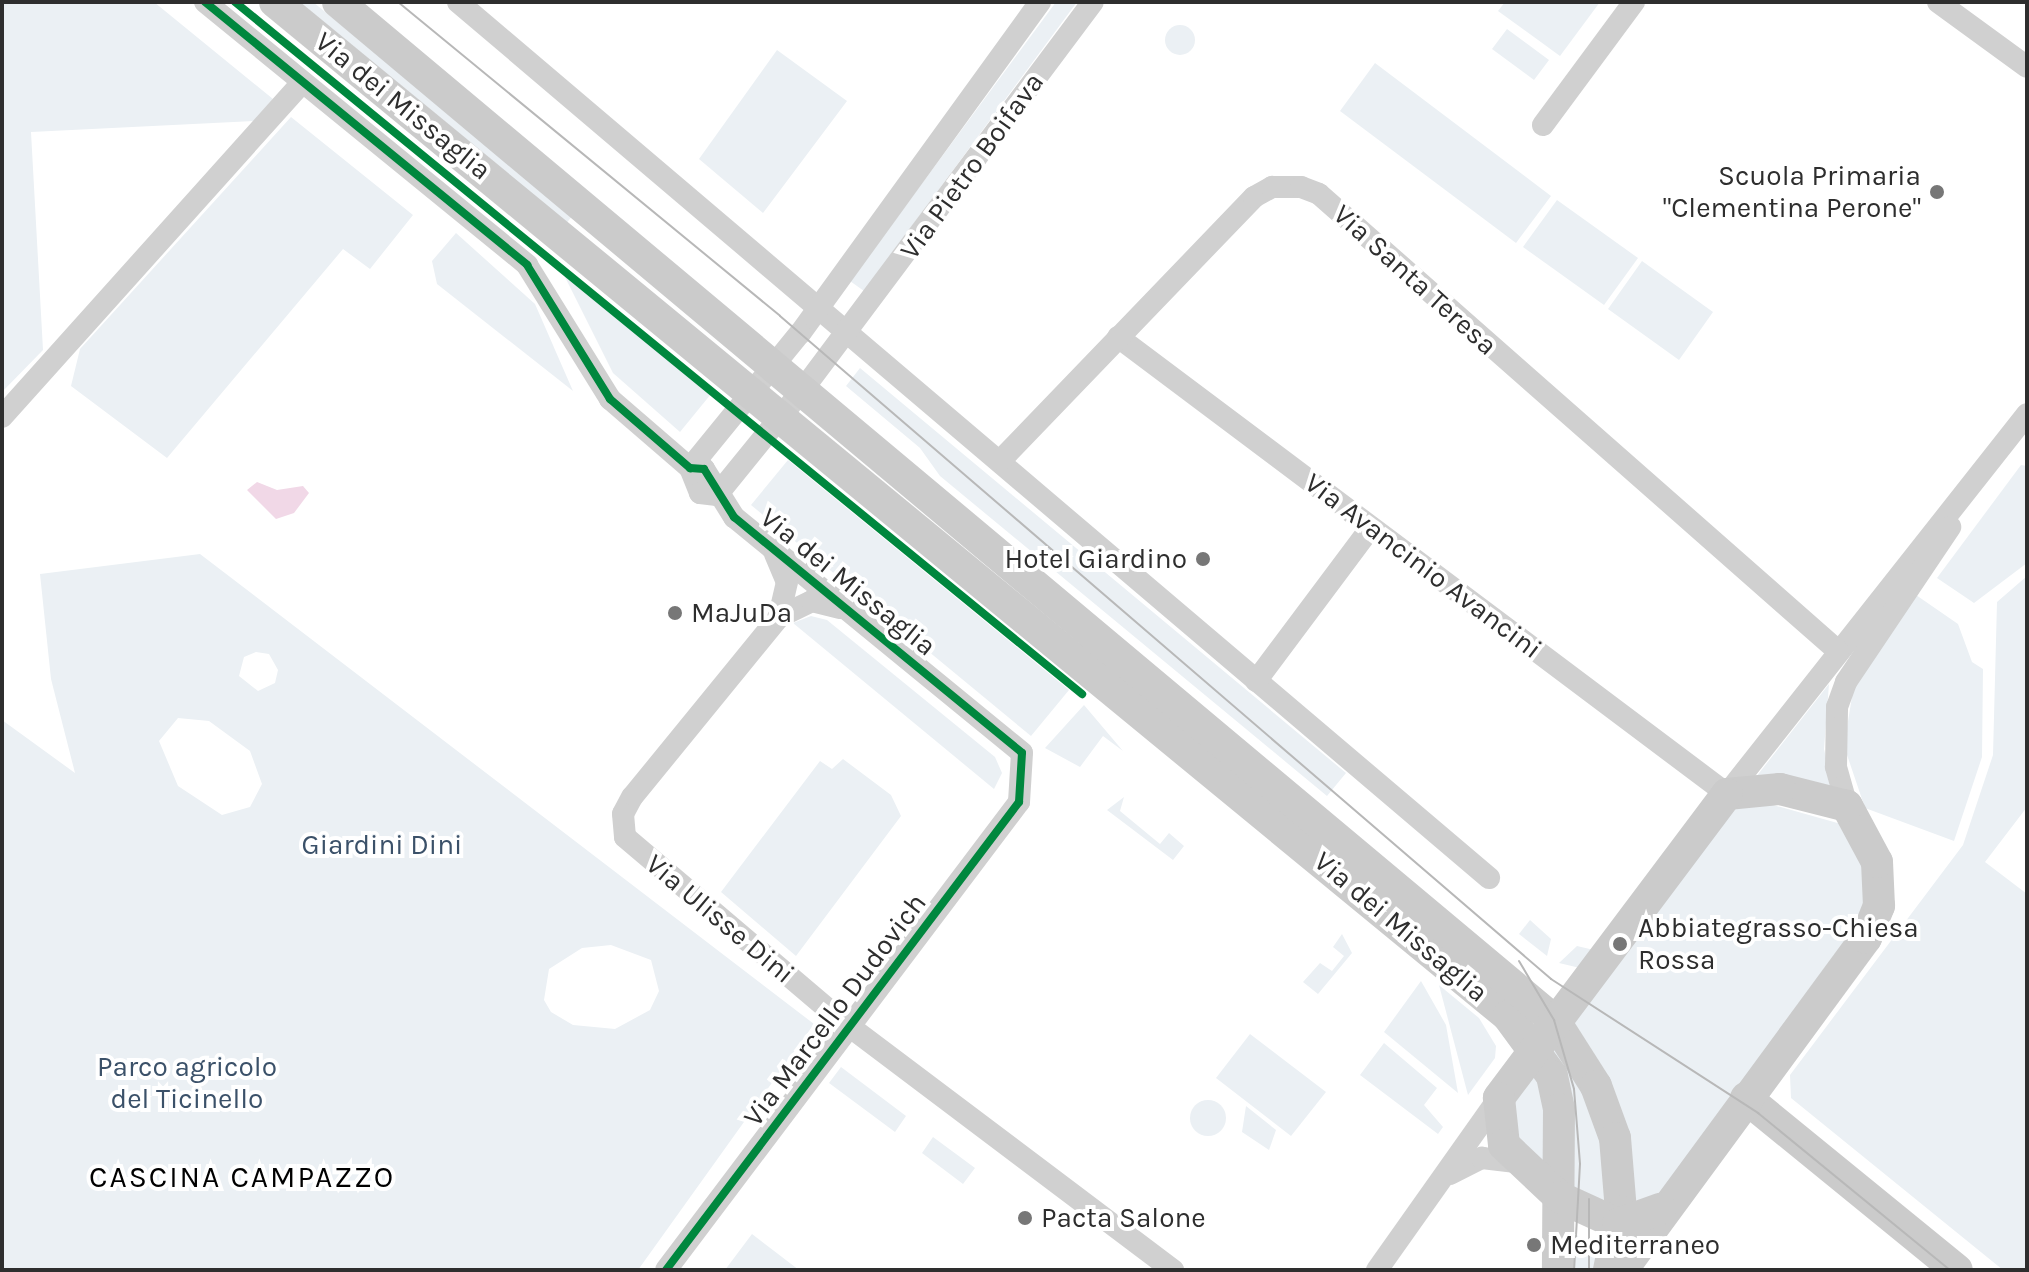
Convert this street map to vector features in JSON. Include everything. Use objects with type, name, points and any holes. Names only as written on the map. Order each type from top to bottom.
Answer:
[{"type":"main road","name":"Via dei Missaglia","points":[[275,2],[1474,987],[1535,1045]]},
{"type":"main road","name":"Via dei Missaglia","points":[[338,2],[776,364],[1554,1020],[1596,1086],[1611,1126],[1621,1172],[1618,1224],[1609,1270]]},
{"type":"main road","points":[[1622,1270],[1660,1209],[1746,1098],[1873,923],[1877,862],[1847,806],[1780,789],[1727,794],[1535,1045],[1499,1098],[1499,1131],[1514,1162],[1559,1197],[1618,1224],[1660,1209]]},
{"type":"main road","points":[[1535,1045],[1559,1109],[1558,1270]]},
{"type":"main road","points":[[1746,1098],[1957,1270]]},
{"type":"street","name":"Via dei Missaglia","points":[[205,2],[527,265],[549,289],[599,387],[690,468],[704,469],[717,495],[770,546],[1022,753],[1020,769]]},
{"type":"street","points":[[458,2],[821,304],[1256,681],[1489,878]]},
{"type":"street","name":"Via Pietro Boifava","points":[[776,364],[1040,2]]},
{"type":"street","name":"Via Pietro Boifava","points":[[804,388],[1093,2]]},
{"type":"street","points":[[1543,125],[1634,2]]},
{"type":"street","points":[[1938,2],[2027,67]]},
{"type":"street","name":"Via dei Missaglia","points":[[2,417],[303,82]]},
{"type":"street","name":"Via Santa Teresa","points":[[1001,460],[1254,197],[1285,185],[1317,193],[1847,658]]},
{"type":"street","name":"Via Avancinio Avancini","points":[[1118,337],[1727,794]]},
{"type":"street","points":[[690,468],[776,364]]},
{"type":"street","points":[[717,495],[804,388]]},
{"type":"street","points":[[1727,794],[1847,658],[2027,414]]},
{"type":"street","points":[[1256,681],[1371,527]]},
{"type":"street","points":[[770,546],[787,582],[779,617]]},
{"type":"street","name":"Via dei Missaglia","points":[[779,617],[812,601],[854,615]]},
{"type":"street","name":"Via Ulisse Dini","points":[[779,617],[632,797],[623,831],[850,1026],[1173,1270]]},
{"type":"street","points":[[1847,658],[1837,707],[1836,767],[1847,806]]},
{"type":"street","name":"Via Marcello Dudovich","points":[[666,1270],[1019,802],[1020,769]]},
{"type":"street","points":[[1377,1270],[1450,1174],[1499,1098]]},
{"type":"street","points":[[1450,1174],[1482,1158],[1514,1162]]},
{"type":"green space","points":[[2,2],[154,2],[273,99],[254,121],[31,132],[43,350],[2,392]]},
{"type":"green space","points":[[292,2],[313,2],[573,215],[565,225]]},
{"type":"green space","points":[[1056,2],[1077,2],[864,291],[850,281]]},
{"type":"green space","points":[[1505,2],[1600,2],[1560,56],[1498,11]]},
{"type":"green space","points":[[1180,25],[1191,29],[1195,40],[1191,51],[1180,55],[1169,51],[1165,40],[1169,29]]},
{"type":"green space","points":[[1507,29],[1549,60],[1534,80],[1492,49]]},
{"type":"green space","points":[[777,50],[847,101],[763,213],[699,159]]},
{"type":"green space","points":[[1375,63],[1551,196],[1516,243],[1340,111]]},
{"type":"green space","points":[[291,117],[413,215],[370,269],[343,249],[167,458],[71,386],[80,349]]},
{"type":"green space","points":[[1557,200],[1638,258],[1604,305],[1523,247]]},
{"type":"green space","points":[[456,233],[535,304],[573,391],[437,284],[432,261]]},
{"type":"green space","points":[[1642,261],[1713,312],[1679,360],[1608,309]]},
{"type":"green space","points":[[564,275],[711,394],[680,432],[613,373]]},
{"type":"green space","points":[[860,368],[1346,773],[1327,796],[940,476],[920,448],[846,386]]},
{"type":"green space","points":[[788,460],[1069,690],[1031,736],[751,505]]},
{"type":"green space","points":[[2021,465],[2027,466],[2027,563],[1974,603],[1937,578]]},
{"type":"green space","points":[[200,554],[814,1024],[638,1270],[2,1270],[2,720],[75,773],[51,679],[40,574]],"holes":[[[256,652],[269,654],[278,670],[275,683],[258,691],[239,676],[244,657]],[[178,718],[209,721],[250,751],[262,784],[250,807],[222,815],[178,786],[159,741]],[[611,945],[651,960],[659,991],[650,1010],[615,1029],[573,1025],[551,1012],[544,1000],[549,969],[582,948]]]},
{"type":"green space","points":[[2027,576],[2027,807],[1985,862],[2027,894],[2027,1270],[2003,1270],[1791,1098],[1790,1075],[1963,845],[1993,755],[1997,602]]},
{"type":"green space","points":[[1916,595],[1958,624],[1972,662],[1983,669],[1982,757],[1954,841],[1865,808],[1844,746],[1855,678]]},
{"type":"green space","points":[[811,616],[827,620],[995,757],[1002,773],[994,789],[793,623]]},
{"type":"green space","points":[[1829,684],[1824,749],[1833,788],[1756,777]]},
{"type":"green space","points":[[1084,705],[1123,751],[1103,736],[1080,767],[1045,748]]},
{"type":"green space","points":[[843,759],[891,795],[901,816],[796,956],[721,892],[820,761],[832,769]]},
{"type":"green space","points":[[1124,797],[1120,811],[1160,844],[1169,833],[1184,846],[1173,860],[1107,810]]},
{"type":"green space","points":[[1759,801],[1841,824],[1864,857],[1865,920],[1661,1195],[1632,1213],[1568,1017],[1732,810]]},
{"type":"green space","points":[[1530,920],[1551,939],[1547,956],[1519,934]]},
{"type":"green space","points":[[1342,934],[1352,953],[1318,994],[1303,982],[1320,963],[1332,971],[1344,956],[1333,947]]},
{"type":"green space","points":[[1577,946],[1594,950],[1580,968],[1559,963]]},
{"type":"green space","points":[[1421,981],[1446,1025],[1458,1093],[1384,1032]]},
{"type":"green space","points":[[1439,985],[1479,1018],[1496,1046],[1495,1058],[1468,1095]]},
{"type":"green space","points":[[1250,1034],[1326,1092],[1291,1136],[1216,1078]]},
{"type":"green space","points":[[1550,1041],[1598,1115],[1610,1204],[1572,1193]]},
{"type":"green space","points":[[1384,1043],[1437,1088],[1424,1105],[1443,1127],[1438,1134],[1360,1075]]},
{"type":"green space","points":[[1531,1066],[1542,1074],[1549,1172],[1523,1154],[1508,1111]]},
{"type":"green space","points":[[841,1067],[906,1116],[895,1132],[829,1083]]},
{"type":"green space","points":[[1208,1100],[1221,1105],[1226,1118],[1221,1131],[1208,1136],[1195,1131],[1190,1118],[1195,1105]]},
{"type":"green space","points":[[1246,1106],[1276,1130],[1269,1150],[1242,1132]]},
{"type":"green space","points":[[933,1137],[975,1168],[963,1184],[922,1153]]},
{"type":"green space","points":[[1568,1232],[1605,1246],[1600,1270],[1568,1270]]},
{"type":"green space","points":[[752,1234],[799,1270],[725,1270]]},
{"type":"shaded area","points":[[257,482],[277,490],[303,486],[309,493],[294,513],[276,519],[247,490]]},
{"type":"tram line","points":[[398,2],[780,316],[1551,979],[1758,1113],[1950,1270]]},
{"type":"tram line","points":[[1519,961],[1554,1020],[1574,1089],[1580,1164],[1574,1270]]},
{"type":"tram line","points":[[1589,1199],[1589,1270]]},
{"type":"cycle path","points":[[205,2],[527,265],[610,399],[690,468],[704,469],[734,517],[1022,753],[1019,802],[666,1270]]},
{"type":"cycle path","points":[[235,2],[1082,694]]},
{"type":"place","name":"Scuola Primaria \"Clementina Perone\"","points":[[1937,192]]},
{"type":"place","name":"Hotel Giardino","points":[[1203,559]]},
{"type":"place","name":"MaJuDa","points":[[675,613]]},
{"type":"place","name":"Abbiategrasso-Chiesa Rossa","points":[[1620,944]]},
{"type":"place","name":"Pacta Salone","points":[[1025,1218]]},
{"type":"place","name":"Mediterraneo","points":[[1534,1245]]},
{"type":"district","name":"CASCINA CAMPAZZO","points":[[242,1177]]},
{"type":"park label","name":"Giardini Dini","points":[[382,845]]},
{"type":"park label","name":"Parco agricolo del Ticinello","points":[[187,1083]]}]
